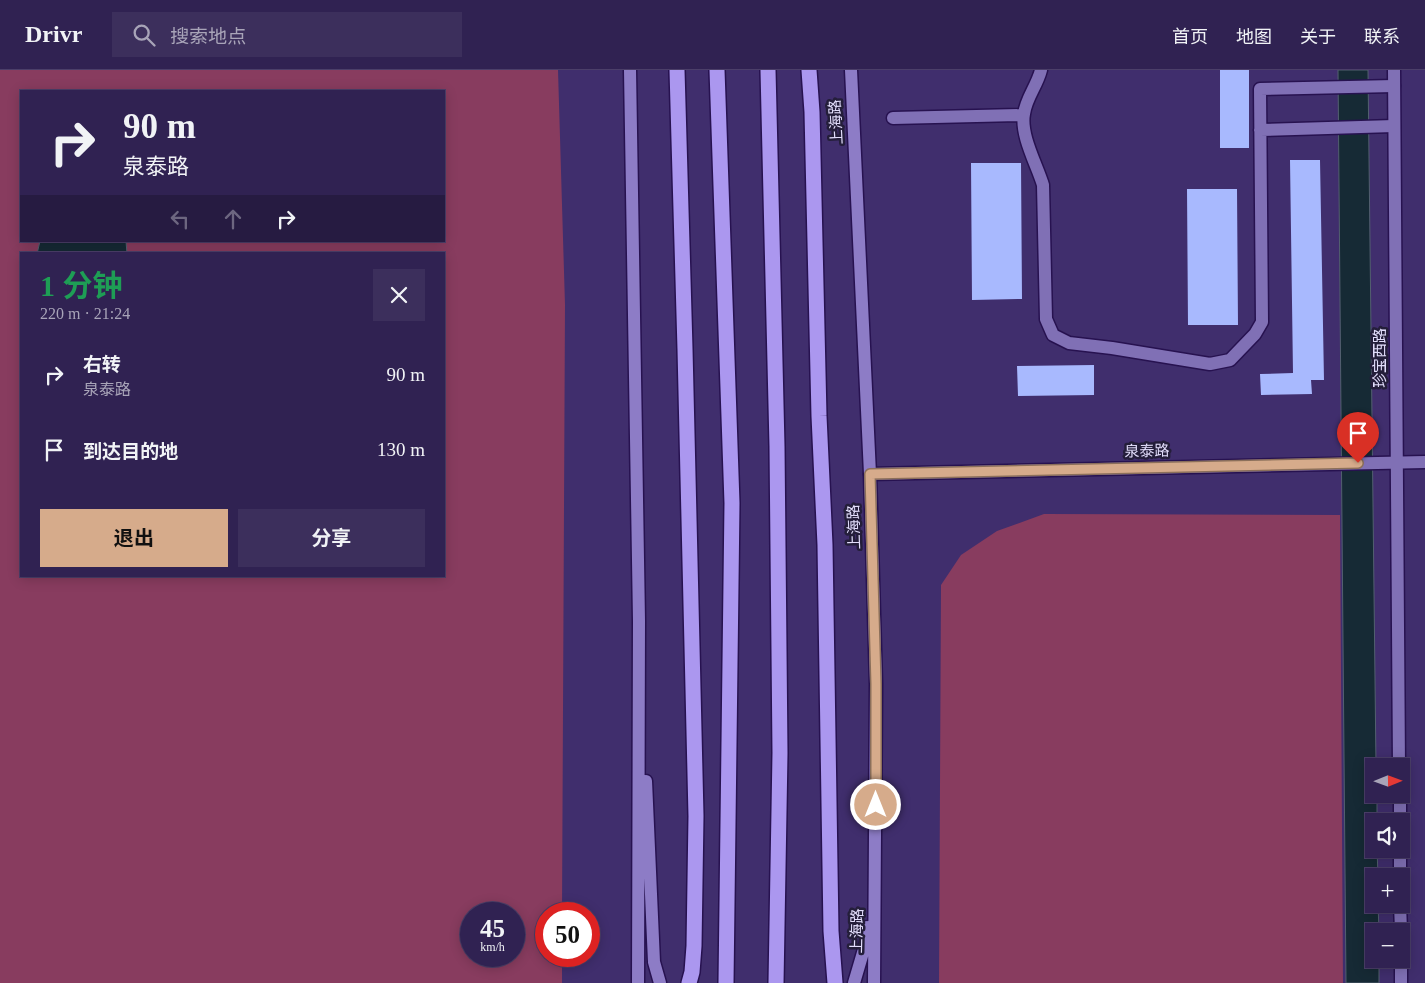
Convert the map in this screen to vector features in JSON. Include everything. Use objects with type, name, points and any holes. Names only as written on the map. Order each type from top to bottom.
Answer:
[{"type":"highway","points":[[676,70],[685,349],[696,816],[694,946],[692,972],[688,983]]},
{"type":"highway","points":[[717,70],[732,503],[726,983]]},
{"type":"highway","points":[[768,70],[779,614],[780,753],[776,983]]},
{"type":"highway","points":[[810,70],[819,416],[825,555],[831,931],[835,983]]},
{"type":"main road","points":[[630,70],[639,621],[638,983]]},
{"type":"main road","name":"上海路","points":[[852,70],[870,474],[876,684],[874,983]]},
{"type":"main road","points":[[639,621],[654,962],[660,983]]},
{"type":"main road","points":[[854,983],[866,939],[876,684]]},
{"type":"street","points":[[1041,70],[1039,80],[1028,98],[1023,115],[1031,155],[1039,170],[1043,185],[1046,319],[1053,335],[1069,343],[1210,364],[1230,360],[1255,334],[1262,322],[1260,89],[1394,86]]},
{"type":"street","name":"珍宝西路","points":[[1394,70],[1399,758]]},
{"type":"street","points":[[893,118],[1023,115]]},
{"type":"street","points":[[1260,130],[1394,126]]},
{"type":"street","name":"泉泰路","points":[[870,474],[1425,462]]},
{"type":"street","points":[[1401,968],[1401,983]]},
{"type":"shaded area","points":[[0,70],[558,70],[565,305],[562,902],[535,902],[535,967],[562,967],[562,983],[0,983]]},
{"type":"shaded area","points":[[1044,514],[1340,515],[1343,983],[939,983],[941,585],[961,555],[997,531]]},
{"type":"water","points":[[1338,70],[1368,70],[1376,758],[1365,758],[1365,803],[1377,803],[1377,813],[1365,813],[1365,858],[1377,858],[1378,868],[1365,868],[1365,913],[1378,913],[1379,923],[1365,923],[1365,968],[1379,968],[1379,983],[1346,983]]},
{"type":"water","points":[[40,242],[126,242],[127,252],[37,252]]},
{"type":"building","points":[[1220,70],[1249,70],[1249,148],[1220,148]]},
{"type":"building","points":[[1290,160],[1320,160],[1324,380],[1311,380],[1312,394],[1261,395],[1260,374],[1293,373]]},
{"type":"building","points":[[971,163],[1021,163],[1022,299],[972,300]]},
{"type":"building","points":[[1187,189],[1237,189],[1238,325],[1188,325]]},
{"type":"building","points":[[1094,365],[1094,395],[1018,396],[1017,366]]},
{"type":"route","points":[[876,805],[876,684],[870,474],[1358,463]]}]
